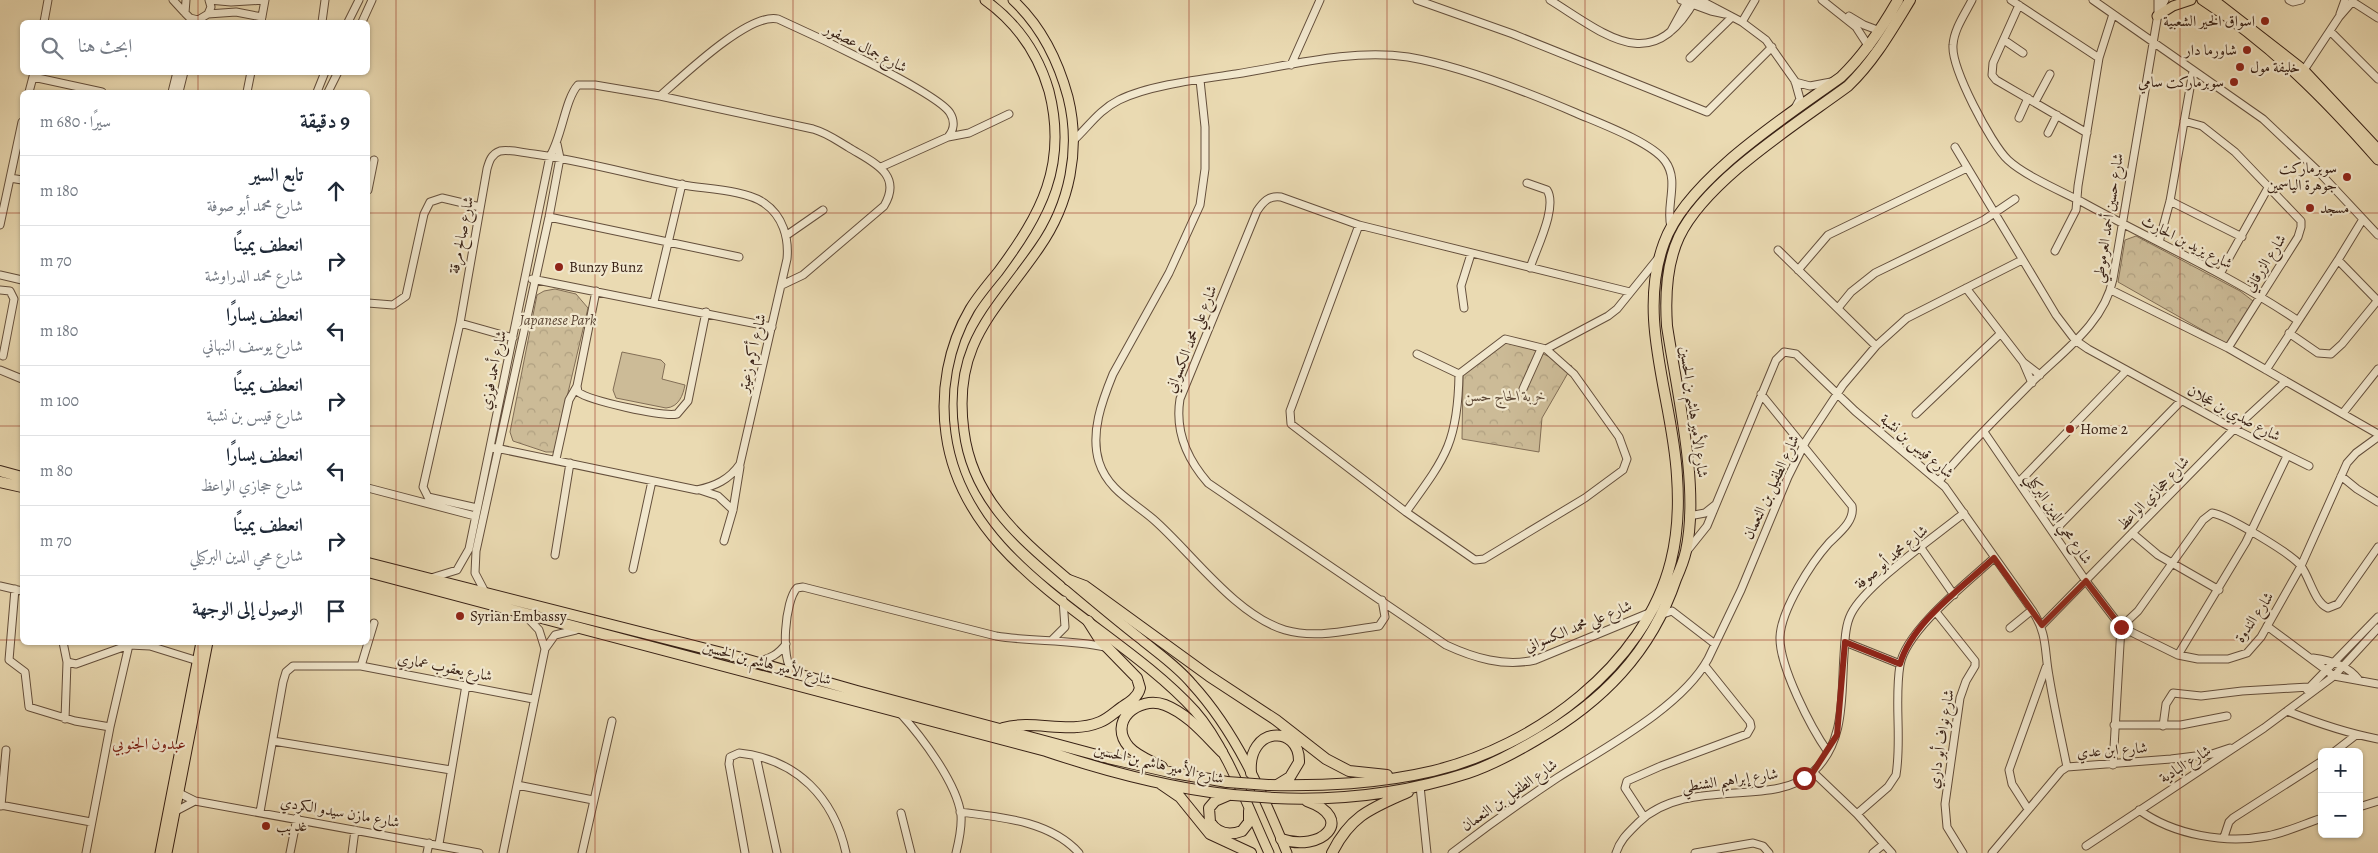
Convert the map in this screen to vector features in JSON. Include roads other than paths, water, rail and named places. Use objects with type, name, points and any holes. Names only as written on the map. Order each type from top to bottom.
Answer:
[{"type":"highway","name":"شارع الأمير هاشم بن الحسين","points":[[370,564],[757,662],[794,674],[1174,774],[1227,782],[1272,785],[1344,785],[1408,777],[1481,756],[1509,743],[1554,716],[1599,679],[1625,650],[1656,602],[1671,562],[1678,502],[1677,473],[1654,324],[1654,289],[1659,257],[1671,227],[1707,182],[1790,114],[1835,81],[1869,47],[1898,0]]},
{"type":"highway","name":"شارع الأمير هاشم بن الحسين","points":[[370,573],[520,611],[1156,781],[1231,795],[1301,800],[1341,798],[1420,786],[1478,769],[1513,753],[1568,721],[1620,675],[1671,614],[1673,589],[1686,551],[1689,516],[1689,473],[1667,326],[1666,305],[1668,273],[1680,236],[1691,216],[1748,160],[1848,86],[1862,73],[1878,53],[1910,0]]},
{"type":"highway","points":[[0,471],[20,477]]},
{"type":"highway","points":[[1,484],[20,487]]},
{"type":"highway","points":[[1069,580],[1085,586],[1334,764],[1358,773],[1408,777]]},
{"type":"highway","points":[[1003,729],[1022,724],[1065,728],[1088,726],[1104,720],[1129,702],[1139,692],[1140,683],[1106,647],[1088,620]]},
{"type":"highway","points":[[1174,774],[1135,752],[1125,741],[1123,732],[1125,718],[1134,707],[1153,702],[1167,706],[1188,718],[1222,752]]},
{"type":"highway","points":[[1251,773],[1251,759],[1260,742],[1268,737],[1286,737],[1295,745],[1299,762],[1290,777],[1272,785]]},
{"type":"highway","points":[[1156,781],[1180,797],[1210,834],[1251,853]]},
{"type":"highway","points":[[1332,853],[1345,830],[1364,811],[1420,786]]},
{"type":"highway","points":[[1231,795],[1216,801],[1210,808],[1210,822],[1216,829],[1229,834],[1242,831],[1249,822],[1249,810]]},
{"type":"highway","points":[[1281,838],[1290,846],[1306,849],[1318,846],[1327,839],[1331,827],[1329,814],[1318,806],[1301,800]]},
{"type":"main road","points":[[985,0],[1019,30],[1041,67],[1052,105],[1056,140],[1055,156],[1046,194],[1036,217],[971,307],[962,325],[944,392],[946,434],[955,476],[978,520],[1006,552],[1171,687],[1197,713],[1222,752],[1269,853]]},
{"type":"main road","points":[[1013,0],[1036,26],[1062,76],[1072,117],[1074,140],[1070,174],[1060,211],[1040,248],[1003,294],[983,325],[970,357],[962,398],[966,448],[983,491],[1005,521],[1023,541],[1190,682],[1224,727],[1251,773],[1271,811],[1287,853]]},
{"type":"main road","points":[[2158,15],[2173,6],[2191,0]]},
{"type":"main road","points":[[2202,0],[2296,72],[2344,120],[2378,160]]},
{"type":"main road","points":[[2214,0],[2304,70],[2378,148]]},
{"type":"main road","points":[[167,852],[201,645]]},
{"type":"main road","points":[[167,852],[207,645]]},
{"type":"street","points":[[44,20],[48,0]]},
{"type":"street","points":[[172,0],[186,17]]},
{"type":"street","points":[[186,0],[186,17]]},
{"type":"street","points":[[202,20],[208,14],[211,7],[209,0],[231,2],[265,0],[262,20],[236,12],[208,14]]},
{"type":"street","points":[[322,20],[325,0]]},
{"type":"street","points":[[349,20],[359,0]]},
{"type":"street","points":[[363,20],[372,0]]},
{"type":"street","points":[[1291,65],[1320,0]]},
{"type":"street","points":[[1417,0],[1513,34],[1707,112],[1772,47]]},
{"type":"street","points":[[1550,0],[1625,43],[1640,45],[1654,42],[1671,32],[1689,1],[1742,22],[1760,34],[1772,47],[1795,81],[1800,99],[1790,114]]},
{"type":"street","points":[[1700,0],[1715,6],[1729,16]]},
{"type":"street","points":[[1742,22],[1755,0]]},
{"type":"street","points":[[1822,0],[1856,27],[1869,47]]},
{"type":"street","points":[[1828,0],[1858,22],[1880,31]]},
{"type":"street","name":"شارع يزيد بن الحارث","points":[[1972,0],[1956,32],[1952,47],[1958,68],[1983,122],[1998,148],[2009,161],[2077,200],[2261,296],[2297,320]]},
{"type":"street","points":[[2012,0],[2099,58]]},
{"type":"street","points":[[2093,0],[2268,123],[2323,176],[2378,235]]},
{"type":"street","name":"شارع حسين أحمد العرموطي","points":[[1939,481],[1958,457],[2096,318],[2107,301],[2111,290],[2158,15],[2158,0]]},
{"type":"street","name":"شارع حسين أحمد العرموطي","points":[[2158,15],[2165,0]]},
{"type":"street","points":[[2290,0],[2293,2],[2301,0]]},
{"type":"street","points":[[2362,0],[2368,10]]},
{"type":"street","points":[[2304,70],[2350,1],[2368,10],[2378,18]]},
{"type":"street","points":[[2019,5],[1993,63],[1992,75],[2087,133]]},
{"type":"street","points":[[2055,251],[2074,216],[2099,58],[2113,14]]},
{"type":"street","points":[[1690,58],[1729,16]]},
{"type":"street","name":"شارع جمال عصفور","points":[[660,96],[710,52],[758,22],[771,18],[790,24],[934,98],[950,112],[954,122],[954,128],[948,138]]},
{"type":"street","points":[[2330,31],[2378,79]]},
{"type":"street","points":[[2004,40],[2023,53]]},
{"type":"street","points":[[1074,140],[1096,116],[1116,101],[1137,94],[1200,80],[1291,65],[1359,55],[1391,55],[1423,60],[1533,96],[1602,124],[1653,150],[1667,163],[1672,181],[1669,216],[1671,227]]},
{"type":"street","points":[[2159,242],[2170,201],[2193,71]]},
{"type":"street","points":[[2019,118],[2050,74]]},
{"type":"street","points":[[30,90],[34,75],[94,90]]},
{"type":"street","points":[[172,90],[176,75]]},
{"type":"street","points":[[180,90],[183,75]]},
{"type":"street","points":[[247,90],[250,75]]},
{"type":"street","points":[[329,90],[336,75]]},
{"type":"street","points":[[317,90],[321,76]]},
{"type":"street","points":[[1200,80],[1205,127],[1204,194],[1186,241],[1122,357],[1106,390],[1097,427],[1096,451],[1099,462],[1108,481],[1121,494],[1152,518],[1203,571],[1255,615],[1268,623],[1298,633],[1312,634],[1379,626],[1386,617],[1382,600]]},
{"type":"street","points":[[1795,81],[1810,86],[1835,81]]},
{"type":"street","name":"شارع أحمد فوزي","points":[[485,592],[475,573],[472,550],[476,512],[527,278],[550,156],[558,144],[572,95],[578,85],[595,85],[660,96]]},
{"type":"street","points":[[660,96],[822,132],[881,167],[890,187],[889,198],[884,206],[803,274],[782,286]]},
{"type":"street","points":[[881,167],[948,138],[969,133],[1009,114]]},
{"type":"street","points":[[2048,133],[2058,115]]},
{"type":"street","name":"شارع الزرقاني","points":[[2184,121],[2202,126],[2248,164],[2298,216],[2301,228],[2228,348]]},
{"type":"street","points":[[0,225],[20,131]]},
{"type":"street","name":"شارع أحمد فوزي","points":[[428,578],[458,570],[472,550],[500,448],[536,280],[560,158],[558,144]]},
{"type":"street","points":[[1955,147],[2056,315],[2075,340]]},
{"type":"street","name":"شارع صالح مرقة","points":[[476,512],[428,497],[423,486],[460,324],[487,169],[490,159],[495,154],[509,151],[550,156]]},
{"type":"street","name":"شارع أكرم زعيتر","points":[[550,156],[759,199],[776,214],[787,235],[787,259],[782,286],[740,464],[733,510],[724,540]]},
{"type":"street","points":[[370,180],[374,160]]},
{"type":"street","points":[[1798,270],[1828,235],[1967,168]]},
{"type":"street","points":[[10,178],[20,180]]},
{"type":"street","points":[[1527,182],[1548,190],[1551,201],[1550,211],[1530,268]]},
{"type":"street","points":[[654,302],[682,184]]},
{"type":"street","points":[[2220,274],[2269,186]]},
{"type":"street","name":"شارع علي محمد الكسواني","points":[[1630,292],[1359,225],[1281,197],[1270,197],[1263,202],[1257,211],[1180,399],[1178,415],[1185,446],[1198,472],[1208,483],[1454,649],[1486,660],[1510,663],[1535,660],[1649,613]]},
{"type":"street","points":[[370,303],[393,306],[406,296],[427,207],[435,200],[442,198],[480,207]]},
{"type":"street","points":[[1838,308],[1851,292],[1875,273],[1984,220],[2015,198]]},
{"type":"street","points":[[2170,201],[2242,237]]},
{"type":"street","points":[[787,235],[823,210]]},
{"type":"street","points":[[549,217],[739,257]]},
{"type":"street","points":[[2266,370],[2363,219]]},
{"type":"street","points":[[1359,225],[1290,411],[1290,420],[1294,429],[1406,512],[1475,560],[1481,560],[1585,498],[1623,470],[1627,459],[1619,437],[1574,374],[1543,349],[1505,339],[1459,374]]},
{"type":"street","points":[[1778,250],[1876,346]]},
{"type":"street","points":[[1464,308],[1461,286],[1471,254]]},
{"type":"street","points":[[1523,389],[1543,349],[1608,316],[1659,257]]},
{"type":"street","name":"شارع الطفيل بن النعمان","points":[[1452,853],[1537,791],[1628,733],[1673,700],[1695,679],[1715,644],[1804,446],[1838,394],[1876,346],[1907,318],[2022,260]]},
{"type":"street","points":[[2289,333],[2318,353],[2331,354],[2342,344],[2378,301],[2338,260]]},
{"type":"street","points":[[0,275],[20,280]]},
{"type":"street","points":[[1644,275],[1650,275],[1654,289]]},
{"type":"street","points":[[527,278],[706,312],[772,327]]},
{"type":"street","points":[[1966,288],[2023,362],[2040,375]]},
{"type":"street","points":[[0,290],[10,291],[14,299],[3,356]]},
{"type":"street","points":[[2111,290],[2228,348],[2378,435]]},
{"type":"street","points":[[596,291],[578,392],[589,398],[659,414],[678,414],[688,402],[706,312]]},
{"type":"street","points":[[460,324],[513,338]]},
{"type":"street","points":[[1916,414],[2000,334]]},
{"type":"street","name":"شارع صدي بن عجلان","points":[[2075,340],[2126,371],[2287,456],[2251,532],[2219,590],[2178,655]]},
{"type":"street","name":"شارع قيس بن نشبة","points":[[1686,551],[1707,526],[1776,360],[1780,354],[1789,352],[1796,354],[1866,421],[1939,481],[2042,625],[2047,644],[2047,664],[2067,767]]},
{"type":"street","points":[[1417,354],[1459,374]]},
{"type":"street","points":[[2023,362],[2032,383]]},
{"type":"street","points":[[2343,414],[2378,369]]},
{"type":"street","points":[[0,370],[20,378]]},
{"type":"street","points":[[2019,482],[2126,371]]},
{"type":"street","points":[[1406,512],[1441,464],[1450,445],[1458,413],[1459,374]]},
{"type":"street","name":"شارع حجازي الواعظ","points":[[2042,625],[2234,429],[2285,382]]},
{"type":"street","points":[[556,459],[569,400],[578,386]]},
{"type":"street","points":[[1761,394],[1849,500],[1853,511],[1849,521],[1825,548],[1809,571],[1789,608],[1780,637],[1787,668],[1810,723],[1828,752]]},
{"type":"street","points":[[2053,532],[2181,401]]},
{"type":"street","name":"شارع محي الدين البركيلي","points":[[1984,432],[2086,581],[2121,627]]},
{"type":"street","name":"شارع الندوة","points":[[2121,627],[2178,655],[2214,660],[2238,657],[2247,653],[2254,647],[2301,566],[2351,457],[2378,435]]},
{"type":"street","points":[[491,447],[556,459],[697,490],[718,496],[733,510]]},
{"type":"street","points":[[2287,456],[2309,466]]},
{"type":"street","points":[[555,556],[570,462]]},
{"type":"street","points":[[697,490],[720,483],[732,475],[740,464]]},
{"type":"street","points":[[2342,476],[2357,489],[2378,502]]},
{"type":"street","points":[[633,570],[652,480]]},
{"type":"street","points":[[370,488],[476,512]]},
{"type":"street","points":[[1689,516],[1705,513],[1717,503]]},
{"type":"street","name":"شارع محمد أبو صوفة","points":[[1813,772],[1828,752],[1839,728],[1845,642],[1850,617],[1862,598],[1964,514]]},
{"type":"street","points":[[2113,765],[2121,627],[2138,611],[2207,515],[2216,514],[2285,552],[2301,566],[2320,602],[2324,606],[2332,608],[2338,604],[2378,547]]},
{"type":"street","points":[[2132,533],[2149,549],[2219,590]]},
{"type":"street","points":[[1922,548],[1954,595]]},
{"type":"street","points":[[1857,814],[1888,787],[1896,775],[1900,664],[1908,644],[1918,629],[1994,558]]},
{"type":"street","points":[[0,586],[19,590],[9,662],[25,672],[29,707],[65,719],[110,727]]},
{"type":"street","points":[[794,674],[788,667],[786,644],[791,596],[797,588],[804,587],[981,633],[1017,640],[1052,640],[1106,647]]},
{"type":"street","points":[[1052,640],[1065,627],[1063,600]]},
{"type":"street","points":[[2010,628],[2032,610]]},
{"type":"street","points":[[520,611],[536,626],[545,649]]},
{"type":"street","name":"شارع نواف أبو داري","points":[[1936,612],[1975,661],[1975,666],[1966,680],[1960,698],[1945,804],[1947,826],[1963,853]]},
{"type":"street","points":[[1671,614],[1715,644]]},
{"type":"street","points":[[2297,702],[2309,687],[2378,617]]},
{"type":"street","points":[[1630,620],[1635,624],[1637,632]]},
{"type":"street","points":[[370,636],[374,623]]},
{"type":"street","points":[[2266,626],[2314,658],[2334,676],[2358,678],[2378,684]]},
{"type":"street","points":[[2297,702],[2334,676],[2378,628]]},
{"type":"street","points":[[502,853],[545,649],[550,639],[559,632],[584,629]]},
{"type":"street","points":[[1845,642],[1900,664]]},
{"type":"street","points":[[757,662],[772,657],[780,652],[786,644]]},
{"type":"street","points":[[64,645],[67,662],[65,719]]},
{"type":"street","points":[[67,662],[76,664],[129,645],[150,646],[198,661]]},
{"type":"street","points":[[86,853],[110,727],[129,645]]},
{"type":"street","points":[[361,666],[367,645]]},
{"type":"street","points":[[2314,658],[2333,662],[2358,678]]},
{"type":"street","points":[[2028,809],[2012,784],[2009,770],[2047,664]]},
{"type":"street","name":"شارع يعقوب عماري","points":[[260,812],[283,682],[286,672],[290,667],[301,665],[361,666],[466,685],[533,700]]},
{"type":"street","points":[[1644,817],[1625,788],[1628,781],[1661,766],[1747,734],[1751,727],[1750,722],[1704,666]]},
{"type":"street","points":[[438,844],[466,685]]},
{"type":"street","points":[[2163,726],[2166,704],[2173,693],[2201,696],[2242,691],[2309,687]]},
{"type":"street","name":"شارع البادية","points":[[2086,846],[2242,744],[2297,702]]},
{"type":"street","points":[[2287,711],[2314,722],[2356,735],[2378,739]]},
{"type":"street","points":[[900,713],[936,760],[960,812],[961,830],[956,853]]},
{"type":"street","points":[[2114,725],[2163,726],[2195,724],[2226,716]]},
{"type":"street","points":[[916,732],[915,724],[918,720],[925,720]]},
{"type":"street","points":[[582,853],[612,722]]},
{"type":"street","points":[[2339,748],[2356,735]]},
{"type":"street","points":[[273,741],[451,770]]},
{"type":"street","name":"شارع ابن عدي","points":[[1992,853],[2061,771],[2067,767],[2113,765],[2212,754],[2242,744]]},
{"type":"street","points":[[6,750],[1,806],[91,822]]},
{"type":"street","points":[[745,853],[729,760],[736,753],[756,756],[786,768],[810,784],[837,819],[846,853]]},
{"type":"street","points":[[756,756],[778,853]]},
{"type":"street","points":[[2224,837],[2229,822],[2233,818],[2318,764]]},
{"type":"street","points":[[1813,772],[1857,814],[1892,853]]},
{"type":"street","name":"شارع إبراهيم الشنطي","points":[[1616,853],[1623,837],[1644,817],[1670,803],[1698,796],[1776,788],[1790,784],[1813,772]]},
{"type":"street","points":[[517,785],[593,800]]},
{"type":"street","points":[[1420,786],[1427,853]]},
{"type":"street","name":"شارع مازن سيدو الكردي","points":[[179,793],[195,801],[297,818],[479,853]]},
{"type":"street","points":[[176,811],[195,801]]},
{"type":"street","points":[[2363,806],[2378,801]]},
{"type":"street","points":[[2139,810],[2166,825],[2203,836],[2246,839],[2269,836],[2318,819]]},
{"type":"street","points":[[960,812],[1015,821],[1054,833],[1078,853]]},
{"type":"street","points":[[901,813],[911,853]]},
{"type":"street","points":[[290,853],[297,818]]},
{"type":"street","points":[[352,853],[356,830]]},
{"type":"street","points":[[427,853],[429,843]]},
{"type":"street","points":[[1695,853],[1753,843],[1763,846],[1769,853]]},
{"type":"street","points":[[1873,853],[1884,844]]},
{"type":"place","name":"اسواق الخير الشعبية","points":[[2265,21]]},
{"type":"place","name":"شاورما دار","points":[[2247,50]]},
{"type":"place","name":"خليفة مول","points":[[2240,67]]},
{"type":"place","name":"سوبرماركت سامي","points":[[2234,82]]},
{"type":"place","name":"سوبرماركت جوهرة الياسمين","points":[[2347,177]]},
{"type":"place","name":"مسجد","points":[[2310,208]]},
{"type":"place","name":"Bunzy Bunz","points":[[559,267]]},
{"type":"place","name":"Home 2","points":[[2070,429]]},
{"type":"place","name":"Syrian Embassy","points":[[460,616]]},
{"type":"place","name":"غد بب","points":[[266,826]]},
{"type":"district","name":"عبدون الجنوبي","points":[[149,744]]},
{"type":"park label","name":"Japanese Park","points":[[558,320]]},
{"type":"park label","name":"خربة الحاج حسن","points":[[1505,396]]}]
